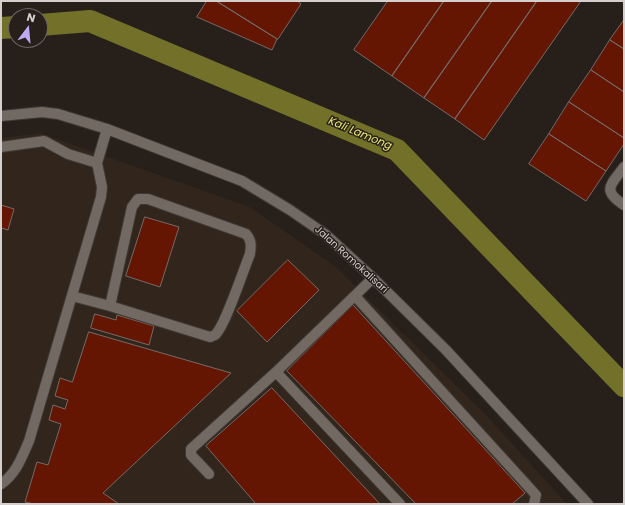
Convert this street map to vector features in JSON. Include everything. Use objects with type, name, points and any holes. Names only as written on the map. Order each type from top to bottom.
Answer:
[{"type":"street","name":"Jalan Romokalisari","points":[[1,116],[47,112],[107,129],[242,181],[290,210],[325,234],[373,278],[446,350],[588,504]]},
{"type":"street","points":[[1,484],[19,466],[29,441],[101,197],[102,188],[97,163],[107,129]]},
{"type":"street","points":[[1,147],[44,141],[68,154],[97,163]]},
{"type":"street","points":[[624,167],[611,185],[610,192],[612,197],[624,205]]},
{"type":"street","points":[[72,296],[110,306],[210,337],[215,335],[228,310],[250,254],[250,238],[246,234],[148,199],[138,199],[132,207],[110,306]]},
{"type":"street","points":[[209,474],[191,455],[191,449],[276,372],[373,278]]},
{"type":"street","points":[[355,296],[536,495],[534,504]]},
{"type":"street","points":[[276,372],[400,504]]},
{"type":"shaded area","points":[[40,133],[250,207],[336,267],[487,416],[567,504],[1,504],[1,138]]},
{"type":"building","points":[[207,1],[216,1],[277,39],[272,50],[197,17]]},
{"type":"building","points":[[217,1],[297,1],[301,4],[278,39]]},
{"type":"building","points":[[388,1],[444,1],[392,76],[354,50]]},
{"type":"building","points":[[444,1],[492,1],[424,98],[392,76]]},
{"type":"building","points":[[492,1],[537,1],[455,119],[424,98]]},
{"type":"building","points":[[537,1],[581,1],[484,140],[455,119]]},
{"type":"building","points":[[624,20],[624,49],[610,40]]},
{"type":"building","points":[[610,40],[624,49],[624,92],[591,70]]},
{"type":"building","points":[[591,70],[624,92],[624,138],[569,102]]},
{"type":"building","points":[[569,102],[624,138],[624,144],[606,171],[549,134]]},
{"type":"building","points":[[549,134],[606,171],[586,201],[529,164]]},
{"type":"building","points":[[1,205],[14,209],[8,230],[1,228]]},
{"type":"building","points":[[145,217],[179,227],[160,287],[126,276]]},
{"type":"building","points":[[288,260],[319,290],[267,342],[237,311]]},
{"type":"building","points":[[353,305],[525,493],[512,504],[416,504],[287,371]]},
{"type":"building","points":[[95,314],[116,320],[117,315],[154,326],[149,345],[91,328]]},
{"type":"building","points":[[89,332],[231,373],[103,493],[119,504],[34,504],[25,502],[37,462],[48,465],[61,424],[49,420],[53,405],[65,409],[68,400],[55,396],[60,378],[72,382]]},
{"type":"building","points":[[272,388],[380,504],[256,504],[206,446]]},
{"type":"waterway","name":"Kali Lamong","points":[[48,24],[90,21],[397,150],[624,386]]},
{"type":"waterway","name":"Kali Lamong","points":[[1,28],[8,28]]}]
